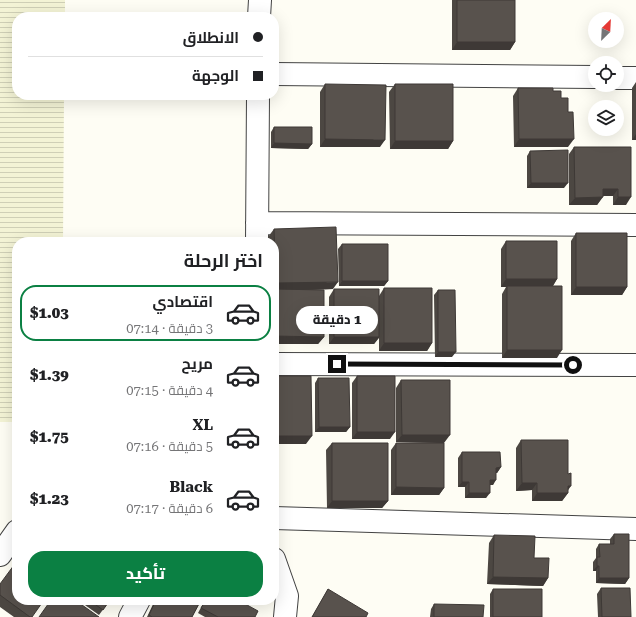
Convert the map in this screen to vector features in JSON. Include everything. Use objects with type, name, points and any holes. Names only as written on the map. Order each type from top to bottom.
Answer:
[{"type":"street","points":[[259,12],[260,0]]},
{"type":"street","points":[[279,74],[588,77]]},
{"type":"street","points":[[624,78],[636,78]]},
{"type":"street","points":[[258,100],[257,232],[636,225]]},
{"type":"street","points":[[279,364],[636,365]]},
{"type":"street","points":[[279,518],[636,529]]},
{"type":"street","points":[[0,526],[12,525]]},
{"type":"street","points":[[0,555],[12,538]]},
{"type":"street","points":[[279,574],[286,596],[285,617]]},
{"type":"street","points":[[130,617],[136,605]]},
{"type":"green space","points":[[0,0],[65,0],[65,12],[12,12],[12,100],[64,100],[63,237],[12,237],[12,422],[0,422]]},
{"type":"building","points":[[457,0],[515,0],[515,42],[457,42]]},
{"type":"building","points":[[325,84],[386,85],[385,140],[325,139]]},
{"type":"building","points":[[395,84],[453,84],[453,141],[395,141]]},
{"type":"building","points":[[518,88],[553,88],[553,91],[561,91],[561,98],[568,98],[568,112],[573,112],[574,139],[519,139]]},
{"type":"building","points":[[274,127],[312,127],[312,144],[274,143]]},
{"type":"building","points":[[574,147],[631,147],[631,197],[618,197],[618,189],[603,189],[603,197],[575,198]]},
{"type":"building","points":[[568,150],[568,183],[531,183],[530,151]]},
{"type":"building","points":[[336,227],[338,282],[279,283],[279,237],[274,237],[274,229]]},
{"type":"building","points":[[576,233],[627,233],[627,287],[576,287]]},
{"type":"building","points":[[506,241],[557,241],[557,279],[506,279]]},
{"type":"building","points":[[342,244],[388,244],[388,281],[342,281]]},
{"type":"building","points":[[507,286],[562,286],[562,350],[507,350]]},
{"type":"building","points":[[384,288],[432,288],[432,343],[384,343]]},
{"type":"building","points":[[279,289],[324,290],[324,337],[279,336]]},
{"type":"building","points":[[334,289],[379,289],[379,337],[334,337]]},
{"type":"building","points":[[438,290],[455,290],[456,352],[438,352]]},
{"type":"building","points":[[279,376],[311,376],[312,436],[279,436]]},
{"type":"building","points":[[357,376],[395,376],[395,432],[357,432]]},
{"type":"building","points":[[318,378],[349,378],[350,427],[319,427]]},
{"type":"building","points":[[401,380],[450,380],[450,435],[402,435]]},
{"type":"building","points":[[521,440],[568,440],[568,474],[571,473],[571,486],[568,486],[568,493],[537,493],[537,483],[522,483]]},
{"type":"building","points":[[332,443],[388,443],[388,501],[332,501]]},
{"type":"building","points":[[396,443],[444,443],[444,488],[396,487]]},
{"type":"building","points":[[462,452],[500,452],[501,467],[496,468],[496,480],[490,480],[490,493],[469,493],[469,482],[462,482]]},
{"type":"building","points":[[614,534],[629,534],[629,578],[599,578],[597,557],[600,557],[599,544],[614,544]]},
{"type":"building","points":[[494,535],[535,536],[534,558],[549,558],[548,578],[493,577]]},
{"type":"building","points":[[12,568],[12,604],[0,595],[0,584]]},
{"type":"building","points":[[601,588],[630,588],[631,617],[602,617]]},
{"type":"building","points":[[328,589],[368,613],[366,617],[312,617]]},
{"type":"building","points":[[493,589],[542,589],[542,617],[493,617]]},
{"type":"building","points":[[434,604],[484,605],[483,617],[434,617]]},
{"type":"building","points":[[14,605],[40,605],[32,617]]},
{"type":"building","points":[[47,605],[82,605],[99,617],[39,617]]},
{"type":"building","points":[[96,605],[106,605],[103,610]]},
{"type":"building","points":[[154,605],[198,605],[192,617],[152,617],[149,615]]},
{"type":"building","points":[[203,605],[247,605],[258,611],[255,617],[218,617],[201,608]]},
{"type":"route","points":[[337,364],[573,365]]}]
